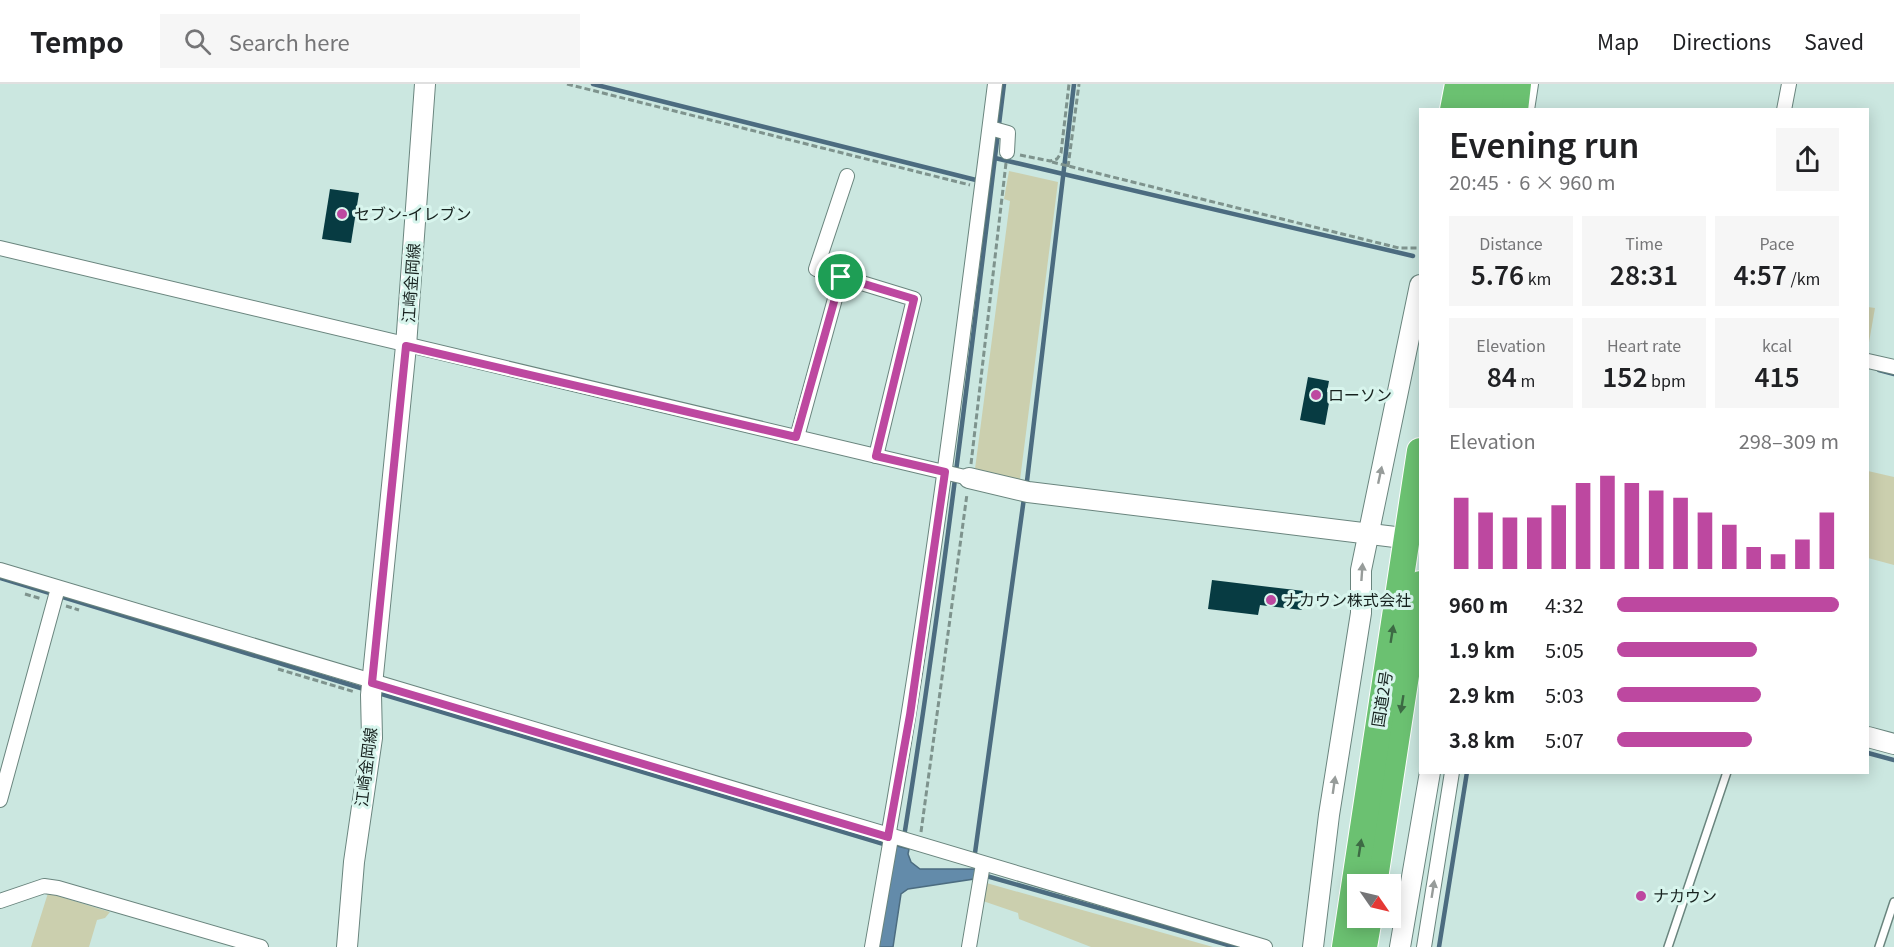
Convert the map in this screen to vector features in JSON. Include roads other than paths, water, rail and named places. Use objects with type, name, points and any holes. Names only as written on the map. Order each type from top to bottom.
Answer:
[{"type":"highway","points":[[1453,108],[1458,84]]},
{"type":"highway","points":[[1474,108],[1478,84]]},
{"type":"highway","points":[[1494,108],[1498,84]]},
{"type":"highway","points":[[1515,108],[1518,84]]},
{"type":"highway","name":"国道2号","points":[[1345,947],[1419,458]]},
{"type":"highway","name":"国道2号","points":[[1376,874],[1419,591]]},
{"type":"highway","points":[[1364,947],[1367,928]]},
{"type":"street","name":"江崎金岡線","points":[[347,947],[354,862],[372,738],[372,688],[406,346],[425,84]]},
{"type":"street","points":[[872,947],[897,842],[910,715],[947,473],[981,184],[996,130],[995,84]]},
{"type":"street","points":[[1448,108],[1450,84]]},
{"type":"street","points":[[1527,108],[1531,84]]},
{"type":"street","points":[[1784,108],[1789,84]]},
{"type":"street","points":[[996,130],[1008,133],[1006,158]]},
{"type":"street","points":[[847,176],[816,269],[914,299],[876,456]]},
{"type":"street","points":[[1,252],[1028,492],[1395,537]]},
{"type":"street","points":[[796,437],[841,277]]},
{"type":"street","points":[[1313,947],[1329,815],[1361,614],[1361,570],[1419,290]]},
{"type":"street","points":[[1869,361],[1894,367]]},
{"type":"street","points":[[0,570],[57,594],[897,842],[982,871],[1264,947]]},
{"type":"street","points":[[0,800],[57,594]]},
{"type":"street","points":[[1869,737],[1894,744]]},
{"type":"street","points":[[1400,947],[1430,774]]},
{"type":"street","points":[[1424,947],[1452,774]]},
{"type":"street","points":[[969,947],[982,871]]},
{"type":"street","points":[[0,901],[44,886],[58,888],[261,947]]},
{"type":"lane","points":[[1668,947],[1726,774]]},
{"type":"lane","points":[[1879,947],[1894,902]]},
{"type":"water","points":[[893,845],[909,849],[911,862],[920,869],[976,869],[974,879],[908,889],[901,894],[893,947],[875,947]]},
{"type":"waterway","points":[[593,84],[980,181]]},
{"type":"waterway","points":[[904,837],[945,555],[1004,84]]},
{"type":"waterway","points":[[1027,481],[1074,84]]},
{"type":"waterway","points":[[995,158],[1413,256]]},
{"type":"waterway","points":[[1879,370],[1894,374]]},
{"type":"waterway","points":[[975,853],[1024,498]]},
{"type":"waterway","points":[[0,578],[367,690]]},
{"type":"waterway","points":[[375,692],[887,845]]},
{"type":"waterway","points":[[1869,753],[1894,760]]},
{"type":"waterway","points":[[1439,947],[1467,774]]},
{"type":"waterway","points":[[983,875],[1235,947]]},
{"type":"place","name":"セブン-イレブン","points":[[342,214]]},
{"type":"place","name":"ローソン","points":[[1316,395]]},
{"type":"place","name":"ナカウン株式会社","points":[[1271,600]]},
{"type":"place","name":"ナカウン","points":[[1641,896]]}]
